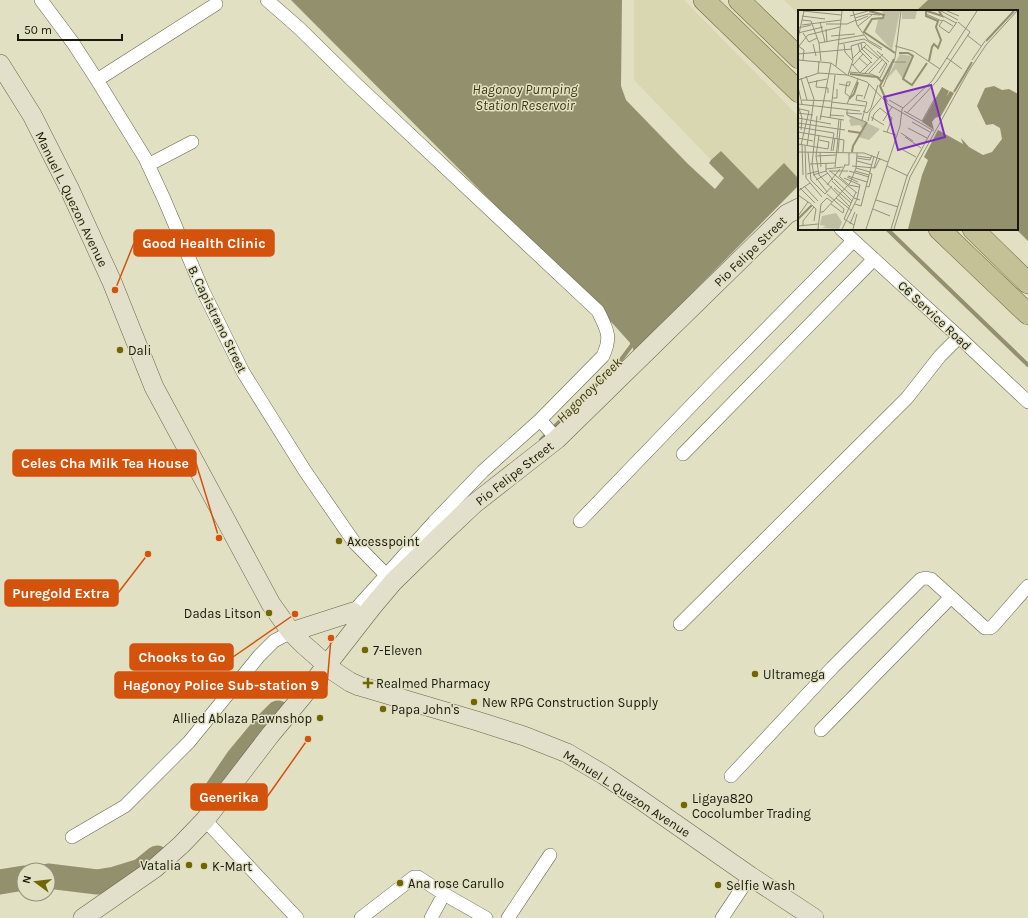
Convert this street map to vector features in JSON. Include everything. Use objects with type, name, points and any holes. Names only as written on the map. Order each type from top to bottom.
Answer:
[{"type":"main road","points":[[704,0],[798,91]]},
{"type":"main road","points":[[740,0],[798,57]]},
{"type":"main road","name":"Manuel L. Quezon Avenue","points":[[0,64],[32,115],[68,188],[112,282],[154,387],[271,604],[310,650],[350,682],[364,688],[524,736],[567,753],[604,775],[750,876],[814,918]]},
{"type":"main road","name":"Pio Felipe Street","points":[[83,918],[155,868],[206,820],[271,734],[301,698],[310,650],[372,607],[390,579],[440,536],[474,504],[555,436],[787,214],[798,208]]},
{"type":"main road","points":[[940,230],[1028,314]]},
{"type":"main road","points":[[974,230],[1028,283]]},
{"type":"main road","points":[[310,650],[353,612]]},
{"type":"main road","points":[[301,698],[315,689],[333,681],[350,682]]},
{"type":"street","name":"B. Capistrano Street","points":[[41,0],[73,43],[140,149],[164,199],[202,291],[243,372],[305,471],[354,542],[390,579]]},
{"type":"street","points":[[267,0],[299,28],[376,103],[598,311],[605,325],[608,338],[604,356],[541,422],[484,471],[434,522],[390,579],[353,612]]},
{"type":"street","points":[[97,80],[216,4]]},
{"type":"street","points":[[148,165],[192,142]]},
{"type":"street","name":"C6 Service Road","points":[[842,230],[1028,402]]},
{"type":"street","points":[[580,521],[853,241]]},
{"type":"street","points":[[683,454],[874,259]]},
{"type":"street","points":[[680,624],[907,398],[940,356],[959,337]]},
{"type":"street","points":[[541,422],[555,436]]},
{"type":"street","points":[[731,776],[832,668],[921,579],[931,579],[985,628],[994,626],[1028,586]]},
{"type":"street","points":[[821,730],[951,598]]},
{"type":"street","points":[[72,837],[125,806],[189,742],[264,651],[274,641],[310,650]]},
{"type":"street","points":[[206,820],[297,918]]},
{"type":"street","points":[[508,918],[550,855]]},
{"type":"street","points":[[722,918],[750,876]]},
{"type":"street","points":[[361,918],[414,877],[418,877],[486,918]]},
{"type":"street","points":[[431,918],[444,894]]},
{"type":"shaded area","points":[[634,0],[684,0],[798,116],[798,176],[797,177],[784,164],[758,189],[721,151],[711,160],[634,80]]},
{"type":"shaded area","points":[[784,0],[928,0],[917,10],[798,10],[798,14]]},
{"type":"water","name":"Hagonoy Pumping Station Reservoir","points":[[291,0],[622,0],[621,86],[626,100],[688,164],[715,189],[724,178],[709,163],[721,151],[758,189],[784,163],[797,177],[798,176],[798,186],[634,352],[632,345],[614,325]]},
{"type":"water","points":[[928,0],[1028,0],[1028,241],[1017,230],[1018,10],[917,10]]},
{"type":"waterway","points":[[888,230],[1028,365]]},
{"type":"waterway","name":"Hagonoy Creek","points":[[541,440],[617,365],[632,345],[632,340]]},
{"type":"waterway","name":"Hagonoy Creek","points":[[208,803],[238,759],[278,713]]},
{"type":"waterway","name":"Hagonoy Creek","points":[[56,877],[97,882],[115,879],[141,871],[157,858]]},
{"type":"waterway","name":"Hagonoy Creek","points":[[0,882],[16,879]]},
{"type":"place","name":"Good Health Clinic","points":[[115,290]]},
{"type":"place","name":"Dali","points":[[120,350]]},
{"type":"place","name":"Celes Cha Milk Tea House","points":[[219,538]]},
{"type":"place","name":"Axcesspoint","points":[[339,541]]},
{"type":"place","name":"Puregold Extra","points":[[148,554]]},
{"type":"place","name":"Dadas Litson","points":[[269,613]]},
{"type":"place","name":"Chooks to Go","points":[[295,614]]},
{"type":"place","name":"Hagonoy Police Sub-station 9","points":[[331,638]]},
{"type":"place","name":"7-Eleven","points":[[365,650]]},
{"type":"place","name":"Ultramega","points":[[755,674]]},
{"type":"place","name":"Realmed Pharmacy","points":[[368,683]]},
{"type":"place","name":"New RPG Construction Supply","points":[[474,702]]},
{"type":"place","name":"Papa John's","points":[[383,709]]},
{"type":"place","name":"Allied Ablaza Pawnshop","points":[[320,718]]},
{"type":"place","name":"Generika","points":[[308,739]]},
{"type":"place","name":"Ligaya820 Cocolumber Trading","points":[[684,805]]},
{"type":"place","name":"Vatalia","points":[[189,865]]},
{"type":"place","name":"K-Mart","points":[[204,866]]},
{"type":"place","name":"Ana rose Carullo","points":[[400,883]]},
{"type":"place","name":"Selfie Wash","points":[[718,885]]}]
